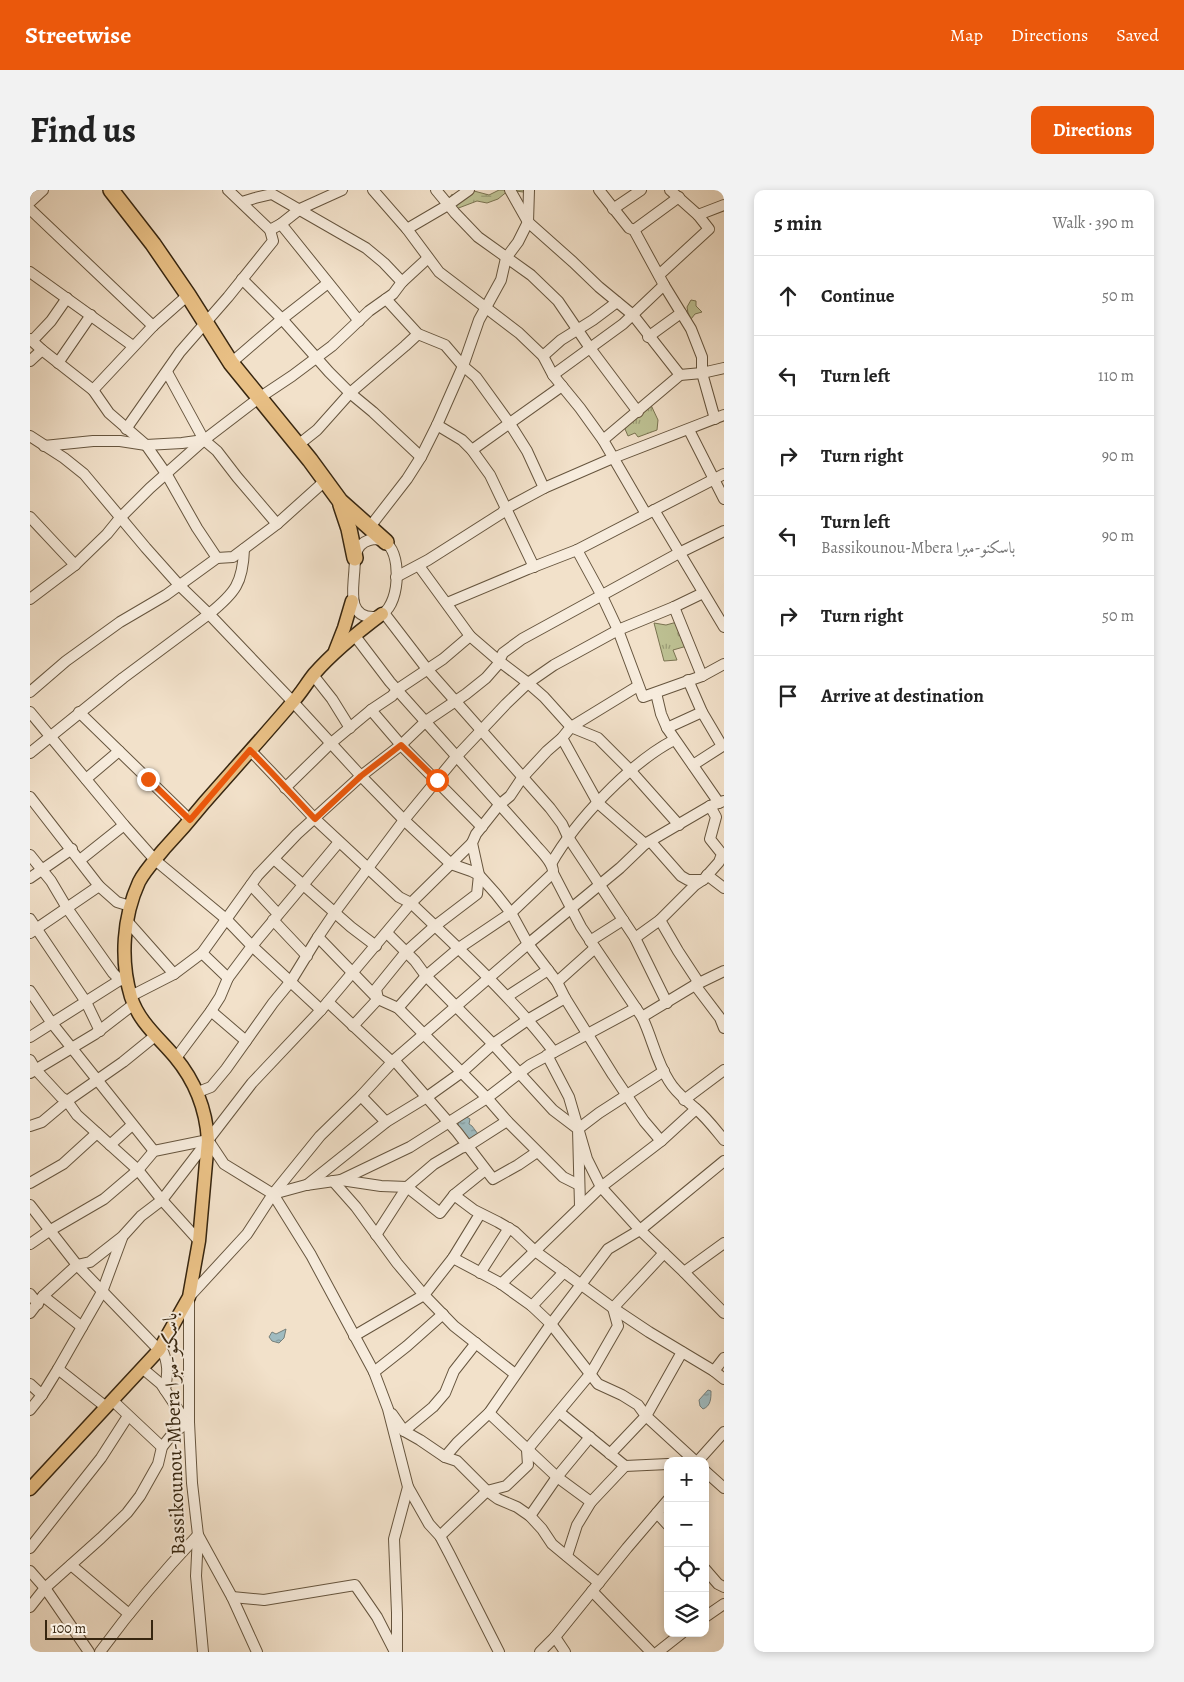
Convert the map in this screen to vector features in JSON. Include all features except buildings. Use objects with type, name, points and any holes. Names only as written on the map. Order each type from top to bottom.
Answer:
[{"type":"highway","points":[[112,190],[153,244],[231,363],[326,480],[340,501],[386,542]]},
{"type":"highway","points":[[340,501],[349,529],[355,558]]},
{"type":"main road","name":"Bassikounou-Mbera باسكنو-مبرا","points":[[334,653],[352,601]]},
{"type":"main road","name":"Bassikounou-Mbera باسكنو-مبرا","points":[[189,1297],[199,1241],[208,1140],[207,1126],[198,1092],[176,1058],[156,1036],[132,1000],[123,981],[130,906],[140,881],[156,860],[293,702],[313,675],[334,653],[383,614]]},
{"type":"main road","points":[[30,1489],[160,1349],[189,1297]]},
{"type":"street","points":[[30,202],[43,190]]},
{"type":"street","points":[[126,429],[180,352],[273,241],[270,230],[228,190]]},
{"type":"street","points":[[270,230],[300,209],[330,193],[342,190]]},
{"type":"street","points":[[373,190],[407,229],[439,272],[519,333],[543,356],[552,375],[580,408],[603,440],[613,458],[679,553],[724,627]]},
{"type":"street","points":[[436,190],[478,237],[531,275],[558,300],[590,348],[638,412]]},
{"type":"street","points":[[407,229],[470,190]]},
{"type":"street","points":[[510,190],[528,222],[633,315],[648,337],[680,375]]},
{"type":"street","points":[[369,528],[394,497],[421,457],[437,425],[463,366],[485,308],[501,280],[506,258],[518,242],[528,222],[529,190]]},
{"type":"street","points":[[396,577],[419,566],[506,509],[544,488],[613,458],[719,417],[702,373],[702,357],[691,329],[664,286],[634,230],[629,228],[599,190]]},
{"type":"street","points":[[613,209],[641,190]]},
{"type":"street","points":[[242,202],[272,194],[366,248],[402,282]]},
{"type":"street","points":[[634,230],[674,194],[698,215],[709,228],[659,275]]},
{"type":"street","points":[[698,215],[724,205]]},
{"type":"street","points":[[30,209],[153,326]]},
{"type":"street","points":[[281,224],[359,322]]},
{"type":"street","points":[[30,599],[75,565],[108,534],[120,518],[204,440],[316,358],[359,322],[369,311],[393,294],[402,282],[428,258]]},
{"type":"street","points":[[30,272],[133,346]]},
{"type":"street","points":[[242,279],[282,319],[350,393],[421,457]]},
{"type":"street","points":[[231,363],[328,283]]},
{"type":"street","points":[[552,375],[633,315],[664,286]]},
{"type":"street","points":[[93,390],[153,326],[188,295]]},
{"type":"street","points":[[67,298],[50,321],[31,340],[93,390],[109,413],[146,445],[167,475],[197,528],[217,558]]},
{"type":"street","points":[[386,299],[418,334],[445,345],[476,378],[510,424],[527,451],[544,488]]},
{"type":"street","points":[[543,356],[577,328],[593,320],[617,302]]},
{"type":"street","points":[[648,337],[681,313]]},
{"type":"street","points":[[58,363],[91,315]]},
{"type":"street","points":[[298,445],[317,430],[350,393],[418,334]]},
{"type":"street","points":[[30,361],[42,350]]},
{"type":"street","points":[[603,440],[680,375],[724,368]]},
{"type":"street","points":[[167,372],[204,440],[217,451],[237,478],[277,524]]},
{"type":"street","points":[[472,450],[562,386]]},
{"type":"street","points":[[437,425],[462,440],[472,450],[490,475],[534,566]]},
{"type":"street","points":[[689,430],[719,476],[724,499]]},
{"type":"street","points":[[30,436],[64,458],[84,474],[120,518],[180,585],[404,820],[451,864],[479,875],[511,913],[528,944],[557,982],[588,1035],[644,1121],[661,1141]]},
{"type":"street","points":[[44,446],[120,441],[146,445],[204,440]]},
{"type":"street","points":[[448,603],[534,566],[577,550],[696,490],[719,476]]},
{"type":"street","points":[[30,692],[66,661],[120,622],[166,595],[217,558],[233,557],[277,524],[326,480]]},
{"type":"street","points":[[30,517],[75,565]]},
{"type":"street","points":[[33,1071],[100,1031],[132,1000],[174,974],[202,953],[251,885],[298,834],[361,776],[401,745],[426,722],[486,678],[500,662],[502,653],[522,639],[679,553],[724,531]]},
{"type":"street","points":[[374,539],[386,542],[392,551],[396,577],[392,603],[383,614],[374,617],[366,616],[359,611],[352,601],[355,558],[359,546],[366,541],[374,539]]},
{"type":"street","points":[[30,753],[79,712],[209,614],[225,599],[238,585],[244,548]]},
{"type":"street","points":[[577,550],[618,630],[643,697],[702,676],[724,664]]},
{"type":"street","points":[[419,566],[448,603],[470,636],[528,683],[571,727],[598,738],[630,770],[679,825]]},
{"type":"street","points":[[198,1092],[211,1087],[226,1069],[273,1003],[291,982],[335,912],[404,820],[456,757],[528,683],[554,665],[618,630],[674,608],[703,593]]},
{"type":"street","points":[[714,611],[724,606]]},
{"type":"street","points":[[674,608],[702,676]]},
{"type":"street","points":[[383,614],[427,669],[562,824],[568,837],[635,938],[667,1003]]},
{"type":"street","points":[[354,636],[390,682],[533,842],[552,868],[571,908],[593,945],[639,1012],[650,1033],[664,1071],[676,1092],[696,1109],[724,1140]]},
{"type":"street","points":[[285,788],[330,744],[371,710],[392,696],[398,689],[443,659],[470,636]]},
{"type":"street","points":[[313,675],[332,699],[350,728]]},
{"type":"street","points":[[688,680],[702,712],[723,746],[693,765]]},
{"type":"street","points":[[30,1313],[40,1300],[76,1265],[90,1262],[122,1237],[141,1216],[162,1200],[252,1083],[325,1006],[411,903],[472,843],[499,805],[510,796],[522,778],[547,751],[571,727],[638,686]]},
{"type":"street","points":[[635,938],[660,920],[695,885],[706,877],[719,862],[722,854],[710,839],[718,803],[674,740],[661,714],[656,693]]},
{"type":"street","points":[[371,710],[401,745],[482,827]]},
{"type":"street","points":[[30,712],[124,825],[156,860],[226,919],[291,982],[354,1026],[393,1061],[427,1097],[468,1146],[493,1180],[537,1152]]},
{"type":"street","points":[[79,712],[190,820]]},
{"type":"street","points":[[668,728],[702,712]]},
{"type":"street","points":[[562,738],[598,803],[648,843],[681,876],[688,880],[706,877],[724,888]]},
{"type":"street","points":[[398,1008],[426,976],[459,948],[511,913],[552,868],[568,837],[598,803],[630,770],[660,747],[674,740]]},
{"type":"street","points":[[250,750],[315,819],[399,897],[411,903],[489,977],[529,1019],[551,1054],[568,1097],[587,1159],[601,1187],[640,1230],[724,1314]]},
{"type":"street","points":[[86,780],[119,751]]},
{"type":"street","points":[[30,797],[99,886],[117,902],[130,906]]},
{"type":"street","points":[[189,1297],[247,1234],[273,1194],[320,1136],[393,1061],[648,843],[718,803]]},
{"type":"street","points":[[80,860],[124,825]]},
{"type":"street","points":[[176,1058],[211,1011],[220,997],[228,978],[252,946],[339,842]]},
{"type":"street","points":[[378,999],[376,989],[406,952],[435,926],[477,894],[479,875],[472,843]]},
{"type":"street","points":[[30,878],[72,849]]},
{"type":"street","points":[[30,855],[51,881],[67,908],[123,981],[51,1022],[30,1037]]},
{"type":"street","points":[[274,859],[351,927],[376,946]]},
{"type":"street","points":[[251,885],[307,956]]},
{"type":"street","points":[[33,931],[99,886]]},
{"type":"street","points":[[30,919],[33,931],[86,1002],[100,1031]]},
{"type":"street","points":[[557,982],[593,945],[623,920]]},
{"type":"street","points":[[660,920],[697,984],[722,1015],[724,1028]]},
{"type":"street","points":[[128,922],[174,974]]},
{"type":"street","points":[[387,934],[554,1110],[578,1129]]},
{"type":"street","points":[[318,937],[378,999],[398,1008],[563,1177],[579,1185]]},
{"type":"street","points":[[202,953],[228,978]]},
{"type":"street","points":[[508,996],[548,970]]},
{"type":"street","points":[[337,1181],[410,1147],[551,1054],[639,1012],[667,1003],[697,984],[724,971]]},
{"type":"street","points":[[30,991],[51,1022],[154,1151]]},
{"type":"street","points":[[306,1185],[386,1122],[427,1097],[462,1072],[493,1044],[529,1019],[565,998]]},
{"type":"street","points":[[354,1026],[378,999]]},
{"type":"street","points":[[211,1011],[246,1040]]},
{"type":"street","points":[[30,1126],[42,1122],[67,1101],[98,1081],[156,1036]]},
{"type":"street","points":[[30,1060],[33,1071],[67,1101],[96,1133],[138,1170],[199,1241]]},
{"type":"street","points":[[684,1100],[724,1070]]},
{"type":"street","points":[[578,1129],[664,1071]]},
{"type":"street","points":[[361,1096],[386,1122]]},
{"type":"street","points":[[501,1284],[601,1187],[661,1141],[696,1109]]},
{"type":"street","points":[[376,1235],[407,1187],[434,1164],[461,1148],[468,1146],[507,1121]]},
{"type":"street","points":[[110,1145],[132,1125]]},
{"type":"street","points":[[578,1129],[580,1206]]},
{"type":"street","points":[[30,1182],[63,1164],[96,1133]]},
{"type":"street","points":[[30,1244],[104,1200],[138,1170],[154,1151],[208,1140]]},
{"type":"street","points":[[208,1140],[224,1164],[273,1194],[310,1255],[374,1372],[388,1409],[408,1487],[429,1524],[440,1536],[499,1652]]},
{"type":"street","points":[[445,1458],[457,1443],[489,1413],[551,1324],[608,1249],[640,1230],[666,1211],[724,1162]]},
{"type":"street","points":[[273,1194],[306,1185],[337,1181],[407,1187],[440,1213],[454,1195],[485,1170]]},
{"type":"street","points":[[337,1181],[376,1235],[424,1294],[454,1326],[515,1374]]},
{"type":"street","points":[[454,1195],[480,1214],[509,1228],[535,1251],[613,1308],[724,1379]]},
{"type":"street","points":[[30,1205],[76,1265],[160,1349],[167,1359],[168,1368],[165,1390]]},
{"type":"street","points":[[354,1336],[424,1294],[453,1258],[480,1214]]},
{"type":"street","points":[[480,1272],[509,1228]]},
{"type":"street","points":[[30,1410],[58,1369],[102,1292],[122,1237]]},
{"type":"street","points":[[684,1272],[724,1243]]},
{"type":"street","points":[[613,1308],[664,1253]]},
{"type":"street","points":[[453,1258],[501,1284],[532,1306],[551,1324],[598,1384],[638,1405],[646,1416],[692,1457]]},
{"type":"street","points":[[532,1306],[564,1272]]},
{"type":"street","points":[[30,1294],[82,1327]]},
{"type":"street","name":"Bassikounou-Mbera باسكنو-مبرا","points":[[189,1297],[189,1421],[192,1482],[198,1535],[196,1576],[203,1652]]},
{"type":"street","points":[[440,1536],[487,1491],[506,1486],[528,1465],[527,1450],[591,1373],[618,1326],[613,1308]]},
{"type":"street","points":[[374,1372],[443,1314]]},
{"type":"street","points":[[404,1431],[433,1406],[445,1392],[454,1371],[476,1343]]},
{"type":"street","points":[[610,1454],[646,1416],[682,1352]]},
{"type":"street","points":[[714,1371],[724,1358]]},
{"type":"street","points":[[30,1607],[45,1588],[127,1513],[140,1496],[158,1464],[162,1447],[174,1432],[189,1421],[161,1384],[142,1368]]},
{"type":"street","points":[[58,1369],[128,1416],[162,1447]]},
{"type":"street","points":[[30,1384],[42,1395]]},
{"type":"street","points":[[388,1409],[404,1431],[445,1458],[457,1461],[487,1491],[530,1516],[552,1544],[568,1556],[595,1587],[603,1600],[651,1652]]},
{"type":"street","points":[[559,1412],[625,1466],[664,1464]]},
{"type":"street","points":[[489,1413],[557,1477],[591,1502]]},
{"type":"street","points":[[30,1548],[101,1458],[128,1416]]},
{"type":"street","points":[[700,1457],[724,1432]]},
{"type":"street","points":[[530,1516],[557,1477],[590,1437]]},
{"type":"street","points":[[568,1556],[577,1525],[591,1502],[625,1466]]},
{"type":"street","points":[[709,1475],[724,1488]]},
{"type":"street","points":[[396,1652],[397,1613],[394,1539],[408,1487]]},
{"type":"street","points":[[540,1652],[555,1638],[666,1502]]},
{"type":"street","points":[[657,1513],[664,1521]]},
{"type":"street","points":[[100,1652],[129,1614],[198,1535],[232,1597],[256,1652]]},
{"type":"street","points":[[71,1565],[129,1614]]},
{"type":"street","points":[[30,1571],[45,1588],[89,1652]]},
{"type":"street","points":[[709,1574],[718,1584],[724,1587]]},
{"type":"street","points":[[232,1597],[264,1600],[355,1585],[377,1616],[396,1652]]},
{"type":"street","points":[[709,1614],[724,1604]]},
{"type":"street","points":[[658,1652],[677,1637]]},
{"type":"street","points":[[555,1638],[566,1652]]},
{"type":"green space","points":[[499,190],[509,190],[498,199],[487,203],[477,201],[456,209],[451,195],[474,191],[489,195]]},
{"type":"green space","points":[[509,190],[527,190],[523,192]]},
{"type":"green space","points":[[691,300],[696,301],[696,306],[702,312],[695,314],[691,319],[687,307]]},
{"type":"green space","points":[[650,403],[658,420],[657,430],[638,437],[635,433],[628,436],[625,429],[631,420]]},
{"type":"green space","points":[[677,622],[687,646],[673,650],[677,660],[664,661],[654,623],[666,625]]},
{"type":"water","points":[[465,1116],[470,1119],[469,1124],[478,1134],[467,1143],[458,1126],[459,1117]]},
{"type":"water","points":[[286,1329],[284,1338],[279,1343],[272,1341],[269,1337],[272,1332],[276,1334]]},
{"type":"water","points":[[708,1390],[711,1391],[710,1402],[703,1409],[700,1406],[699,1400]]},
{"type":"route","points":[[148,779],[190,820],[250,750],[315,819],[361,776],[401,745],[437,780]]}]
